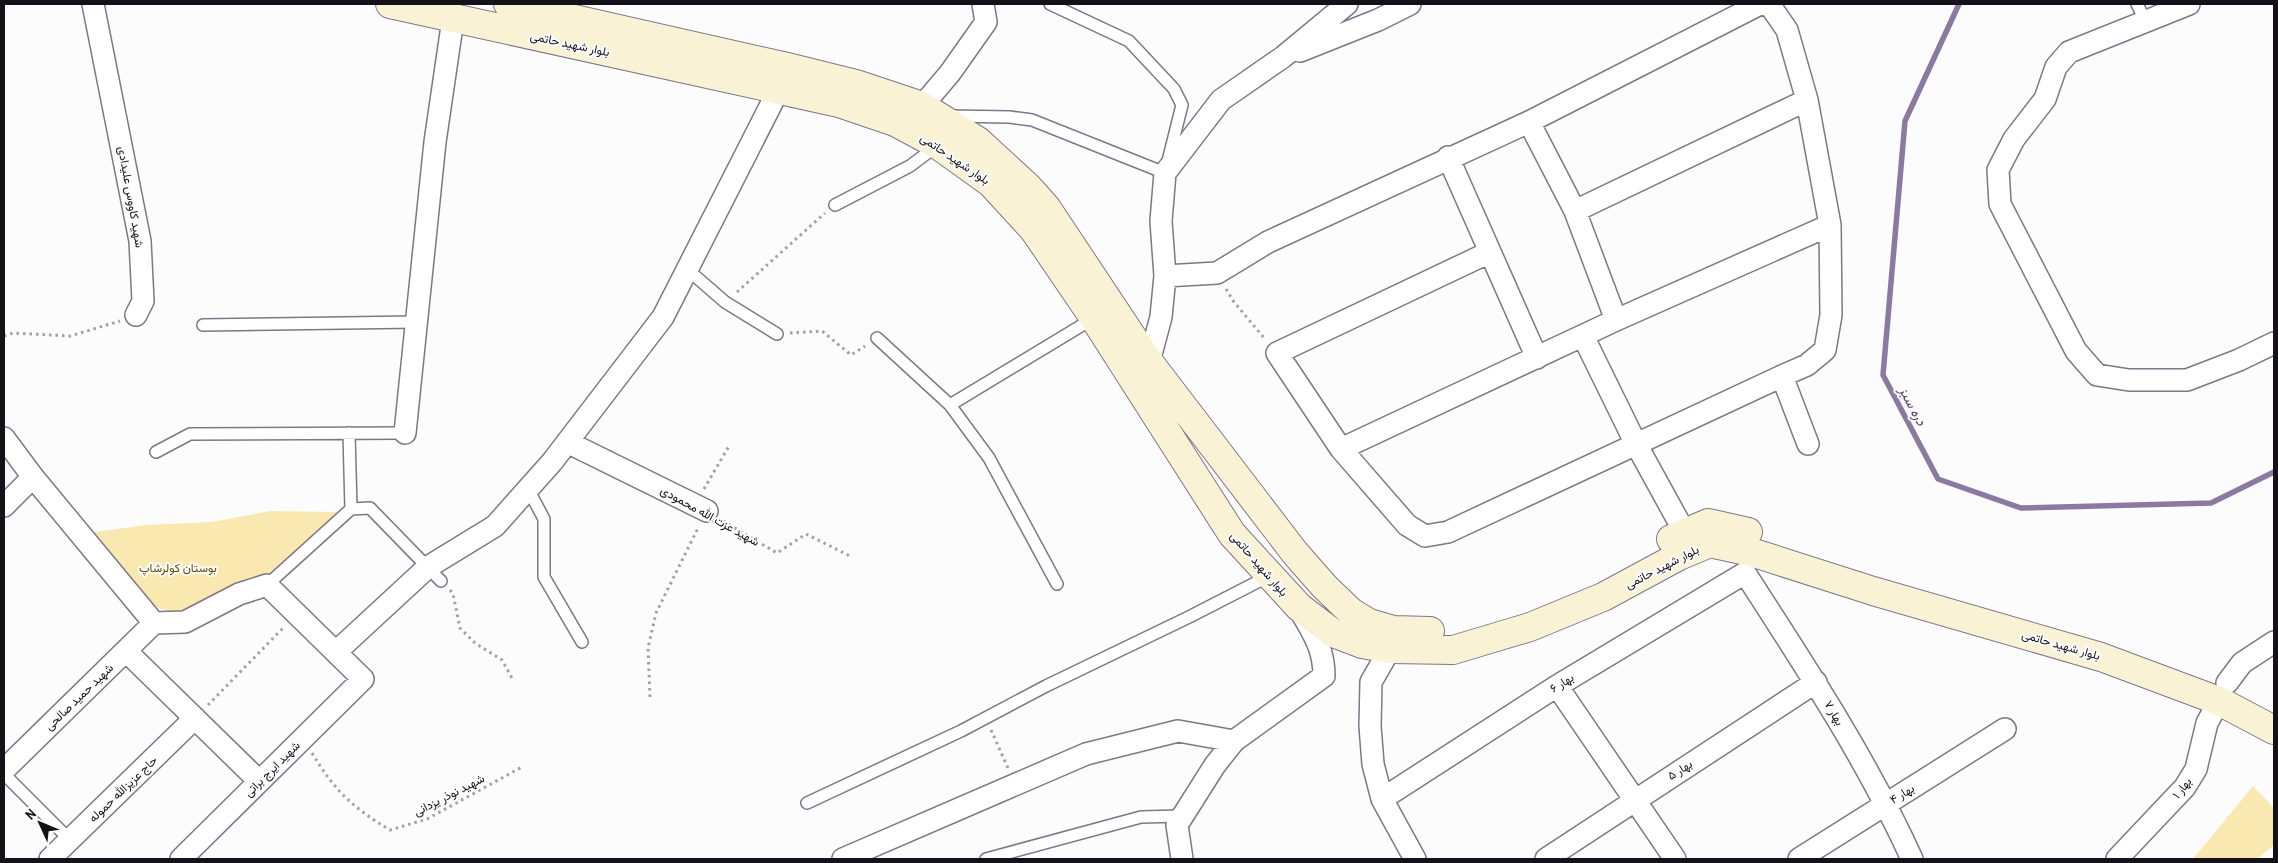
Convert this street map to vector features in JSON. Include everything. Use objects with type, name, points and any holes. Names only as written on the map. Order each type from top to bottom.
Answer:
[{"type":"main road","name":"بلوار شهید حاتمی","points":[[390,4],[453,19],[783,78],[856,84],[930,111],[978,141],[1028,186],[1046,207],[1232,534],[1298,608],[1333,633],[1362,644],[1390,649],[1453,650],[1530,627],[1603,597],[1679,556],[1710,543],[1748,562],[1873,591],[2223,692],[2274,709]]},
{"type":"main road","name":"بلوار شهید حاتمی","points":[[508,4],[783,78],[839,103],[895,122],[938,145],[991,183],[1034,230],[1094,318],[1138,367],[1295,553],[1350,612],[1369,623],[1393,630],[1450,631],[1524,609],[1595,580],[1708,523],[1756,533],[1878,573],[2108,639],[2223,692],[2274,730]]},
{"type":"street","name":"شهید کاووس علیدادی","points":[[93,4],[140,241],[143,301],[136,315]]},
{"type":"street","points":[[930,111],[950,74],[986,22],[982,4]]},
{"type":"street","points":[[1138,367],[1161,317],[1165,276],[1161,221],[1165,173],[1221,100],[1283,58],[1347,4]]},
{"type":"street","points":[[1283,58],[1378,20],[1410,4]]},
{"type":"street","points":[[1165,276],[1217,273],[1268,242],[1529,122],[1760,4]]},
{"type":"street","points":[[1490,252],[1277,353],[1341,449],[1407,525],[1425,536],[1448,532],[1807,365],[1825,350],[1831,315],[1830,224],[1807,100],[1787,30],[1769,4]]},
{"type":"street","points":[[2189,4],[2142,13],[2069,52],[2056,67],[2045,99],[2014,139],[1998,170],[2000,204],[2076,351],[2097,375],[2129,380],[2186,380],[2239,360],[2274,343]]},
{"type":"street","points":[[405,433],[434,142],[453,19]]},
{"type":"street","points":[[4,438],[33,477],[154,623],[185,622],[239,594],[267,585],[336,652],[495,526],[528,489],[664,317],[783,78]]},
{"type":"street","points":[[1575,211],[1807,100]]},
{"type":"street","points":[[1529,122],[1575,211],[1616,320]]},
{"type":"street","points":[[1448,158],[1537,358]]},
{"type":"street","points":[[1341,449],[1616,320],[1830,224]]},
{"type":"street","points":[[1584,336],[1636,444],[1685,533]]},
{"type":"street","points":[[1782,376],[1808,444]]},
{"type":"street","name":"شهید عزت الله محمودی","points":[[566,442],[701,508]]},
{"type":"street","points":[[4,506],[33,477]]},
{"type":"street","name":"بهار ۷","points":[[1748,562],[1887,803],[1912,859]]},
{"type":"street","name":"بهار ۶","points":[[1382,799],[1748,562]]},
{"type":"street","points":[[1182,859],[1177,825],[1215,765],[1234,741],[1289,698],[1324,676],[1324,658],[1318,643],[1298,608]]},
{"type":"street","name":"شهید حمید صالحی","points":[[6,764],[154,623]]},
{"type":"street","name":"بهار ۱","points":[[2117,859],[2185,787],[2196,769],[2207,723],[2223,692],[2242,663],[2274,642]]},
{"type":"street","points":[[1390,649],[1371,682],[1370,726],[1372,755],[1382,799],[1415,859]]},
{"type":"street","points":[[126,651],[259,781]]},
{"type":"street","name":"شهید ایرج براتی","points":[[181,859],[363,679],[336,652]]},
{"type":"street","name":"بهار ۵","points":[[1546,859],[1816,682]]},
{"type":"street","points":[[1557,686],[1676,859]]},
{"type":"street","name":"حاج عزیزالله حموله","points":[[50,859],[195,718]]},
{"type":"street","name":"بهار ۴","points":[[1799,859],[2005,729]]},
{"type":"street","points":[[843,859],[1015,783],[1086,754],[1178,731],[1234,741]]},
{"type":"lane","points":[[930,111],[1032,120],[1165,173],[1182,105],[1174,89],[1129,41],[1050,4]]},
{"type":"lane","points":[[834,205],[910,166],[938,145]]},
{"type":"lane","points":[[687,269],[725,302],[777,334]]},
{"type":"lane","points":[[950,405],[1094,318]]},
{"type":"lane","points":[[203,325],[416,322]]},
{"type":"lane","points":[[877,338],[950,405],[989,458],[1057,584]]},
{"type":"lane","points":[[349,433],[351,509]]},
{"type":"lane","points":[[156,452],[190,434],[405,433]]},
{"type":"lane","points":[[528,489],[544,519],[544,577],[582,642]]},
{"type":"lane","points":[[267,585],[351,509],[370,508],[434,574]]},
{"type":"lane","points":[[807,803],[985,718],[1269,576]]},
{"type":"lane","points":[[6,764],[70,840]]},
{"type":"lane","points":[[986,859],[1141,817],[1182,816]]},
{"type":"path","points":[[725,302],[834,205]]},
{"type":"path","points":[[1217,273],[1234,302],[1277,353]]},
{"type":"path","points":[[4,336],[13,333],[70,336],[136,315]]},
{"type":"path","points":[[777,334],[822,331],[851,355],[877,338]]},
{"type":"path","points":[[650,697],[648,648],[656,613],[729,446]]},
{"type":"path","name":"شهید عزت الله محمودی","points":[[701,508],[777,553],[806,534],[850,556]]},
{"type":"path","points":[[434,574],[453,594],[460,628],[475,643],[502,660],[513,680]]},
{"type":"path","points":[[195,718],[296,614]]},
{"type":"path","points":[[985,718],[1015,783]]},
{"type":"path","name":"شهید نوذر یزدانی","points":[[303,738],[330,783],[366,816],[390,830],[427,819],[522,767]]},
{"type":"green space","name":"بوستان کولرشاپ","points":[[270,511],[338,512],[274,569],[251,585],[180,616],[147,603],[94,532],[147,525],[212,522]]},
{"type":"green space","points":[[2253,786],[2274,808],[2274,845],[2257,859],[2193,859]]},
{"type":"waterway","name":"دره سبز","points":[[1959,4],[1905,121],[1883,375],[1938,479],[2021,508],[2211,503],[2274,472]]}]
